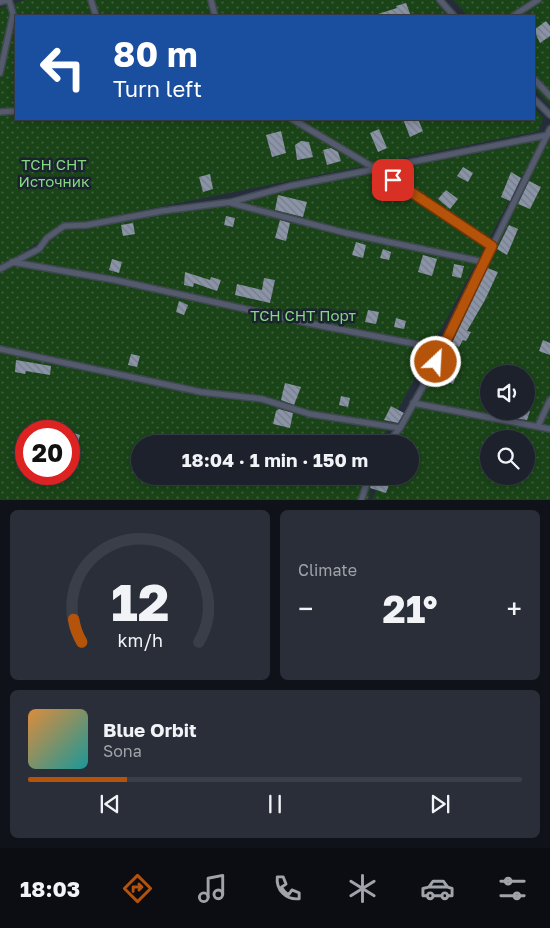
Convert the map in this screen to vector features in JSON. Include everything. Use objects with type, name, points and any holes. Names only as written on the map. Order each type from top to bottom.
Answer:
[{"type":"lane","points":[[0,2],[8,0],[13,14],[0,73]]},
{"type":"lane","points":[[91,0],[96,15]]},
{"type":"lane","points":[[211,0],[215,15]]},
{"type":"lane","points":[[440,0],[453,15]]},
{"type":"lane","points":[[515,15],[538,0]]},
{"type":"lane","points":[[535,80],[550,96]]},
{"type":"lane","points":[[535,100],[550,116]]},
{"type":"lane","points":[[0,112],[15,111]]},
{"type":"lane","points":[[294,120],[376,169],[492,246]]},
{"type":"lane","points":[[394,435],[400,428],[442,349],[550,129]]},
{"type":"lane","points":[[0,269],[39,249],[47,238],[64,226],[87,225],[162,211],[231,202],[290,186],[548,135]]},
{"type":"lane","points":[[231,202],[346,233],[484,262]]},
{"type":"lane","points":[[12,262],[115,280],[317,326],[442,349]]},
{"type":"lane","points":[[0,349],[201,392],[262,399],[310,414],[400,428]]},
{"type":"lane","points":[[538,426],[550,400]]},
{"type":"lane","points":[[413,403],[550,429]]},
{"type":"lane","points":[[361,500],[366,485]]},
{"type":"green space","name":"ТСН СНТ Источник","points":[[25,0],[442,0],[455,15],[15,15],[15,120],[535,120],[535,108],[543,118],[539,131],[64,226],[0,267],[0,8]]},
{"type":"green space","points":[[453,0],[550,0],[550,105],[535,89],[535,15],[467,15]]},
{"type":"green space","points":[[550,134],[550,500],[373,500],[377,485],[419,485],[419,435],[396,435]]},
{"type":"green space","name":"ТСН СНТ Порт","points":[[542,139],[385,435],[131,435],[131,485],[372,485],[368,500],[0,500],[0,272],[63,231]]},
{"type":"building","points":[[406,3],[411,15],[378,15],[397,8],[396,6]]},
{"type":"building","points":[[546,21],[550,26],[550,36],[540,43],[535,29]]},
{"type":"building","points":[[403,120],[418,120],[423,131],[410,137]]},
{"type":"building","points":[[379,129],[387,148],[378,152],[370,133]]},
{"type":"building","points":[[281,131],[286,153],[272,157],[266,135]]},
{"type":"building","points":[[301,141],[309,142],[313,157],[297,160],[295,145]]},
{"type":"building","points":[[331,148],[338,152],[341,161],[327,165],[323,150]]},
{"type":"building","points":[[463,167],[473,173],[468,182],[457,176]]},
{"type":"building","points":[[511,172],[521,178],[510,201],[501,197]]},
{"type":"building","points":[[210,174],[213,189],[203,192],[199,177]]},
{"type":"building","points":[[529,181],[541,187],[530,209],[518,204]]},
{"type":"building","points":[[446,190],[458,199],[450,209],[438,199]]},
{"type":"building","points":[[278,195],[307,202],[303,217],[275,210]]},
{"type":"building","points":[[226,216],[235,218],[233,227],[224,225]]},
{"type":"building","points":[[280,220],[290,223],[286,241],[275,238]]},
{"type":"building","points":[[133,223],[135,234],[123,236],[121,225]]},
{"type":"building","points":[[509,225],[518,229],[507,255],[497,249]]},
{"type":"building","points":[[356,242],[366,245],[363,258],[352,255]]},
{"type":"building","points":[[383,249],[391,252],[389,260],[380,258]]},
{"type":"building","points":[[423,255],[437,259],[432,276],[418,272]]},
{"type":"building","points":[[112,259],[122,262],[119,273],[109,270]]},
{"type":"building","points":[[454,264],[464,266],[461,278],[452,276]]},
{"type":"building","points":[[487,268],[498,272],[485,300],[467,331],[471,332],[466,341],[463,340],[459,347],[452,343]]},
{"type":"building","points":[[185,272],[210,280],[211,277],[221,280],[217,291],[194,283],[193,287],[184,285]]},
{"type":"building","points":[[264,278],[275,280],[270,303],[235,295],[237,284],[262,290]]},
{"type":"building","points":[[179,301],[188,305],[184,315],[176,312]]},
{"type":"building","points":[[368,310],[379,312],[376,324],[365,322]]},
{"type":"building","points":[[396,318],[406,321],[404,329],[394,327]]},
{"type":"building","points":[[543,340],[550,343],[550,355],[539,351]]},
{"type":"building","points":[[131,354],[140,356],[137,367],[128,365]]},
{"type":"building","points":[[16,360],[51,366],[50,375],[26,371],[25,374],[15,372]]},
{"type":"building","points":[[439,367],[457,374],[453,384],[435,377]]},
{"type":"building","points":[[285,383],[301,387],[294,405],[281,400]]},
{"type":"building","points":[[341,396],[350,398],[348,407],[339,405]]},
{"type":"building","points":[[391,406],[404,413],[398,423],[384,420]]},
{"type":"building","points":[[279,409],[293,413],[290,428],[273,424],[276,411]]},
{"type":"building","points":[[371,485],[389,485],[386,493],[370,488]]},
{"type":"route","points":[[393,180],[492,246],[436,362]]}]
